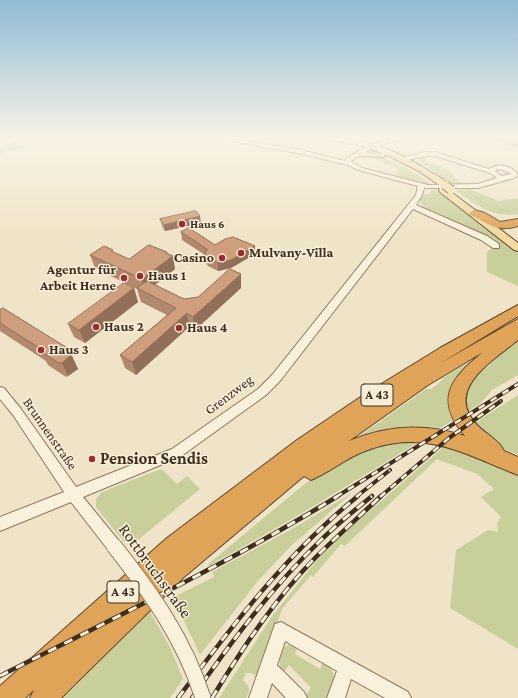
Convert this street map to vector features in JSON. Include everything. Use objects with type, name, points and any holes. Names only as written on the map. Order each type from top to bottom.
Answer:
[{"type":"highway","points":[[476,212],[517,219]]},
{"type":"highway","points":[[476,212],[497,226],[517,219]]},
{"type":"highway","points":[[517,219],[515,229],[518,235]]},
{"type":"highway","name":"A 43","points":[[6,698],[174,545],[303,446],[371,399],[445,352],[518,310]]},
{"type":"highway","name":"A 43","points":[[43,698],[176,569],[322,450],[422,381],[518,324]]},
{"type":"highway","points":[[518,332],[467,377],[459,387],[457,402],[462,418],[472,433],[498,452],[518,461]]},
{"type":"highway","points":[[253,505],[271,497],[329,459],[358,445],[388,436],[417,434],[445,438],[518,466]]},
{"type":"main road","points":[[415,171],[444,188]]},
{"type":"main road","points":[[422,171],[476,212]]},
{"type":"main road","points":[[497,226],[518,240]]},
{"type":"main road","points":[[497,226],[518,248]]},
{"type":"street","points":[[366,171],[421,186],[469,187],[487,184],[494,174],[501,171]]},
{"type":"street","points":[[486,171],[505,178],[513,177],[515,174],[510,171]]},
{"type":"street","name":"Grenzweg","points":[[0,524],[176,453],[262,392],[276,378],[412,206],[419,194],[421,186]]},
{"type":"street","points":[[412,206],[484,238],[496,246]]},
{"type":"street","name":"Brunnenstraße","points":[[0,391],[22,418],[74,495]]},
{"type":"street","name":"Rottbruchstraße","points":[[74,495],[149,590],[170,621],[188,658],[203,698]]},
{"type":"street","points":[[258,698],[281,630],[402,698]]},
{"type":"street","points":[[336,698],[347,667]]},
{"type":"street","points":[[269,668],[298,698]]},
{"type":"green space","points":[[399,171],[411,171],[432,185],[419,183],[395,175]]},
{"type":"green space","points":[[433,171],[449,171],[454,177],[459,180],[458,181],[471,185],[450,186],[439,174]]},
{"type":"green space","points":[[470,189],[498,201],[518,198],[518,214],[500,214],[484,209],[455,190]]},
{"type":"green space","points":[[431,190],[438,190],[518,252],[518,286],[487,272],[487,252],[494,246],[482,234],[424,208],[420,202],[420,199],[424,194],[429,194]]},
{"type":"green space","points":[[518,340],[518,375],[492,390],[481,403],[466,413],[464,392],[480,373]]},
{"type":"green space","points":[[486,352],[471,367],[457,418],[434,432],[354,440],[426,389],[431,389],[446,376]]},
{"type":"green space","points":[[518,395],[518,455],[501,448],[472,425]]},
{"type":"green space","points":[[422,440],[299,515],[209,566],[208,564],[312,478],[370,446]]},
{"type":"green space","points":[[447,444],[518,472],[518,649],[450,608],[456,550],[488,530],[498,532],[497,523],[501,517],[481,497],[494,489],[477,474],[437,459],[345,546],[341,544],[313,577],[311,575],[282,609],[264,661],[256,676],[252,673],[246,673],[243,680],[249,688],[249,693],[246,698],[219,698],[273,615],[317,560],[351,527]]},
{"type":"green space","points":[[158,470],[163,470],[177,484],[187,476],[200,489],[138,540],[124,542],[96,507],[96,499],[102,492]]},
{"type":"green space","points":[[352,493],[292,545],[257,582],[200,655],[185,623],[170,599],[214,577],[212,572],[292,529]]},
{"type":"green space","points":[[150,612],[170,647],[183,679],[170,698],[63,698]]},
{"type":"green space","points":[[292,643],[298,644],[295,654],[320,669],[324,659],[333,672],[335,683],[328,698],[306,698],[305,697],[311,688],[289,665],[283,673],[281,670],[281,653],[284,647]]},
{"type":"building","points":[[196,211],[200,216],[164,225],[160,219]]},
{"type":"building","points":[[189,228],[215,245],[225,239],[233,237],[255,246],[231,260],[218,263],[207,258],[205,254],[207,249],[181,232]]},
{"type":"building","points":[[149,245],[173,256],[142,279],[90,255],[104,246],[113,250],[111,251],[129,259]]},
{"type":"building","points":[[230,269],[241,274],[193,317],[187,313],[132,362],[120,355],[176,308],[137,288],[147,281],[184,299],[198,297]]},
{"type":"building","points":[[124,283],[134,288],[79,330],[68,324]]},
{"type":"building","points":[[3,308],[69,349],[66,352],[71,355],[62,363],[59,363],[40,351],[41,349],[0,323],[0,310]]},
{"type":"railway","points":[[336,497],[518,384]]},
{"type":"railway","points":[[380,497],[449,438],[501,401]]},
{"type":"railway","points":[[356,497],[390,470]]},
{"type":"railway","points":[[0,676],[213,567],[297,521],[338,496]]},
{"type":"railway","points":[[178,698],[240,617],[284,566],[332,518],[358,496]]},
{"type":"railway","points":[[192,698],[237,636],[269,596],[327,534],[372,496]]},
{"type":"railway","points":[[212,698],[259,625],[300,574],[331,542],[381,496]]},
{"type":"place","name":"Haus 6","points":[[182,224]]},
{"type":"place","name":"Mulvany-Villa","points":[[241,253]]},
{"type":"place","name":"Casino","points":[[222,258]]},
{"type":"place","name":"Haus 1","points":[[140,276]]},
{"type":"place","name":"Agentur für Arbeit Herne","points":[[124,278]]},
{"type":"place","name":"Haus 2","points":[[96,327]]},
{"type":"place","name":"Haus 4","points":[[179,328]]},
{"type":"place","name":"Haus 3","points":[[41,350]]},
{"type":"place","name":"Pension Sendis","points":[[92,459]]}]
